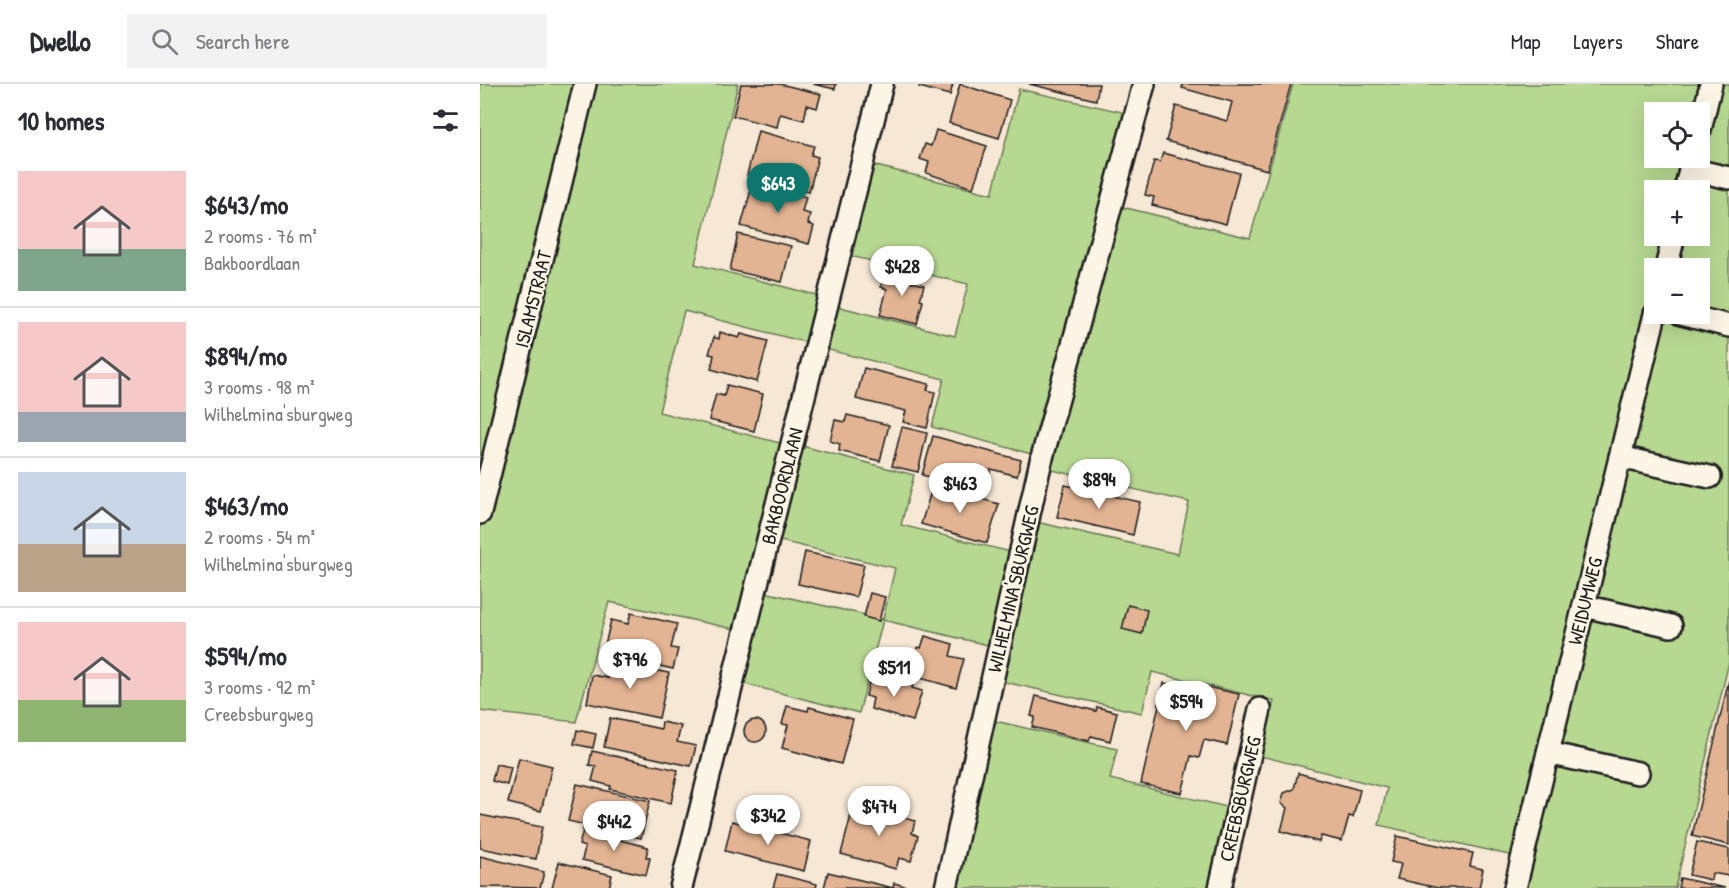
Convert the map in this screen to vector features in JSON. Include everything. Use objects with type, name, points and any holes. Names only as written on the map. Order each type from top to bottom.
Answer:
[{"type":"street","name":"ISLAMSTRAAT","points":[[480,513],[585,84]]},
{"type":"street","name":"BAKBOORDLAAN","points":[[681,888],[882,84]]},
{"type":"street","name":"WILHELMINA'SBURGWEG","points":[[946,888],[1040,465],[1144,84]]},
{"type":"street","points":[[1707,102],[1711,84]]},
{"type":"street","points":[[1704,168],[1729,178]]},
{"type":"street","points":[[1710,321],[1729,326]]},
{"type":"street","name":"WEIDUMWEG","points":[[1515,888],[1653,324]]},
{"type":"street","points":[[1620,457],[1710,477]]},
{"type":"street","points":[[1584,606],[1671,626]]},
{"type":"street","name":"CREEBSBURGWEG","points":[[1220,888],[1260,709]]},
{"type":"street","points":[[1548,753],[1638,773]]},
{"type":"green space","points":[[480,84],[738,84],[695,264],[820,296],[809,343],[684,311],[659,412],[784,444],[739,630],[609,602],[576,722],[480,711]]},
{"type":"green space","points":[[1293,84],[1704,84],[1700,102],[1644,102],[1644,168],[1684,168],[1682,180],[1644,180],[1644,246],[1666,246],[1662,258],[1644,258],[1644,324],[1646,324],[1518,857],[1379,825],[1387,788],[1261,756],[1274,701],[1152,672],[1142,713],[1000,681],[1036,522],[1178,554],[1189,502],[1048,469],[1118,206],[1250,238]]},
{"type":"green space","points":[[1714,84],[1729,84],[1729,662],[1675,888],[1521,888],[1657,324],[1710,324],[1710,258],[1672,258],[1676,246],[1710,246],[1710,180],[1692,180],[1695,168],[1710,168],[1710,103]]},
{"type":"green space","points":[[1019,89],[1131,114],[1039,456],[932,427],[944,379],[825,349],[836,306],[955,336],[968,284],[846,255],[868,164],[992,194]]},
{"type":"green space","points":[[802,446],[914,475],[901,525],[1015,553],[992,646],[883,620],[859,713],[741,683],[764,592],[883,619],[895,568],[776,540]]},
{"type":"green space","points":[[995,721],[1117,749],[1110,779],[1231,808],[1212,888],[954,888]]},
{"type":"building","points":[[741,84],[780,84],[821,94],[817,108],[807,105],[804,120],[780,114],[777,127],[733,116]]},
{"type":"building","points":[[813,84],[836,84],[835,89]]},
{"type":"building","points":[[920,84],[953,84],[950,95],[919,87]]},
{"type":"building","points":[[960,84],[1010,100],[999,138],[949,123]]},
{"type":"building","points":[[1029,84],[1099,84],[1096,100]]},
{"type":"building","points":[[1183,84],[1291,84],[1267,170],[1166,141],[1176,106],[1227,121],[1232,102],[1182,88]]},
{"type":"building","points":[[936,130],[987,146],[973,188],[926,173],[929,162],[920,159],[925,144],[931,146]]},
{"type":"building","points":[[758,131],[814,146],[811,155],[818,157],[809,192],[747,175]]},
{"type":"building","points":[[1163,153],[1239,173],[1226,224],[1152,205],[1154,197],[1145,195],[1154,161],[1160,162]]},
{"type":"building","points":[[753,183],[806,197],[802,212],[810,214],[808,224],[814,226],[809,244],[741,226]]},
{"type":"building","points":[[738,234],[791,246],[782,282],[730,270]]},
{"type":"building","points":[[885,269],[914,276],[912,282],[924,285],[920,300],[923,301],[917,324],[880,315],[887,289],[881,287]]},
{"type":"building","points":[[720,332],[739,338],[741,334],[768,341],[757,382],[711,369],[714,355],[709,354],[714,337],[719,339]]},
{"type":"building","points":[[864,368],[929,384],[927,390],[935,392],[927,428],[903,422],[906,411],[856,399]]},
{"type":"building","points":[[727,385],[763,394],[754,431],[709,420],[716,394],[724,396]]},
{"type":"building","points":[[847,415],[889,425],[880,461],[839,451],[840,444],[830,441],[835,420],[845,422]]},
{"type":"building","points":[[902,427],[927,433],[918,472],[892,466]]},
{"type":"building","points":[[933,436],[1021,460],[1017,476],[991,469],[988,479],[984,478],[980,491],[922,475]]},
{"type":"building","points":[[933,485],[999,504],[987,543],[921,524]]},
{"type":"building","points":[[1065,485],[1140,502],[1133,535],[1057,517]]},
{"type":"building","points":[[805,552],[864,565],[856,597],[798,584]]},
{"type":"building","points":[[870,593],[885,597],[879,621],[864,617]]},
{"type":"building","points":[[1128,605],[1147,610],[1142,634],[1122,629]]},
{"type":"building","points":[[631,613],[677,624],[671,648],[678,649],[673,669],[603,653],[611,620],[628,624]]},
{"type":"building","points":[[925,636],[953,644],[950,656],[964,659],[956,688],[910,675],[918,647],[921,648]]},
{"type":"building","points":[[611,662],[669,673],[659,718],[587,703],[592,675],[608,678]]},
{"type":"building","points":[[879,676],[913,685],[912,688],[922,691],[913,721],[871,709],[873,698],[866,696],[870,678],[878,679]]},
{"type":"building","points":[[1729,680],[1729,845],[1692,836]]},
{"type":"building","points":[[1164,683],[1201,691],[1202,686],[1239,694],[1227,745],[1204,740],[1199,758],[1191,756],[1182,793],[1141,784]]},
{"type":"building","points":[[1036,696],[1096,711],[1097,707],[1117,712],[1110,741],[1091,736],[1089,741],[1032,727],[1035,717],[1031,716]]},
{"type":"building","points":[[787,706],[808,711],[809,707],[853,719],[841,764],[782,748],[788,725],[782,724]]},
{"type":"building","points":[[610,718],[661,729],[662,722],[681,726],[677,742],[696,746],[691,766],[604,747]]},
{"type":"building","points":[[755,720],[763,723],[766,731],[763,739],[755,742],[747,739],[744,731],[747,723]]},
{"type":"building","points":[[577,730],[596,734],[593,748],[574,744]]},
{"type":"building","points":[[592,751],[678,770],[671,803],[610,789],[611,786],[592,781],[596,766],[589,765]]},
{"type":"building","points":[[519,758],[552,766],[541,811],[508,803]]},
{"type":"building","points":[[496,764],[511,767],[507,785],[492,781]]},
{"type":"building","points":[[1298,773],[1360,790],[1353,817],[1349,816],[1342,841],[1321,836],[1319,842],[1281,831],[1287,808],[1281,803],[1284,793],[1294,789]]},
{"type":"building","points":[[577,784],[650,801],[641,838],[568,821]]},
{"type":"building","points":[[854,804],[915,821],[912,833],[918,836],[911,861],[899,858],[896,869],[841,854]]},
{"type":"building","points":[[480,815],[542,827],[536,859],[480,848]]},
{"type":"building","points":[[732,821],[811,841],[804,871],[725,851]]},
{"type":"building","points":[[584,827],[617,835],[616,839],[648,847],[646,857],[650,858],[646,875],[582,860],[585,847],[579,845]]},
{"type":"building","points":[[1397,836],[1473,853],[1470,866],[1483,869],[1479,888],[1438,888],[1397,879],[1401,864],[1391,862]]},
{"type":"building","points":[[1697,842],[1729,849],[1729,876],[1712,873],[1711,880],[1689,875]]},
{"type":"building","points":[[480,856],[544,872],[540,888],[480,887]]},
{"type":"building","points":[[559,862],[612,875],[609,888],[552,888]]},
{"type":"building","points":[[828,872],[893,888],[824,888]]},
{"type":"building","points":[[777,874],[817,884],[816,888],[773,888]]},
{"type":"building","points":[[1680,878],[1725,888],[1678,888]]},
{"type":"building","points":[[894,883],[912,888],[893,888]]}]
